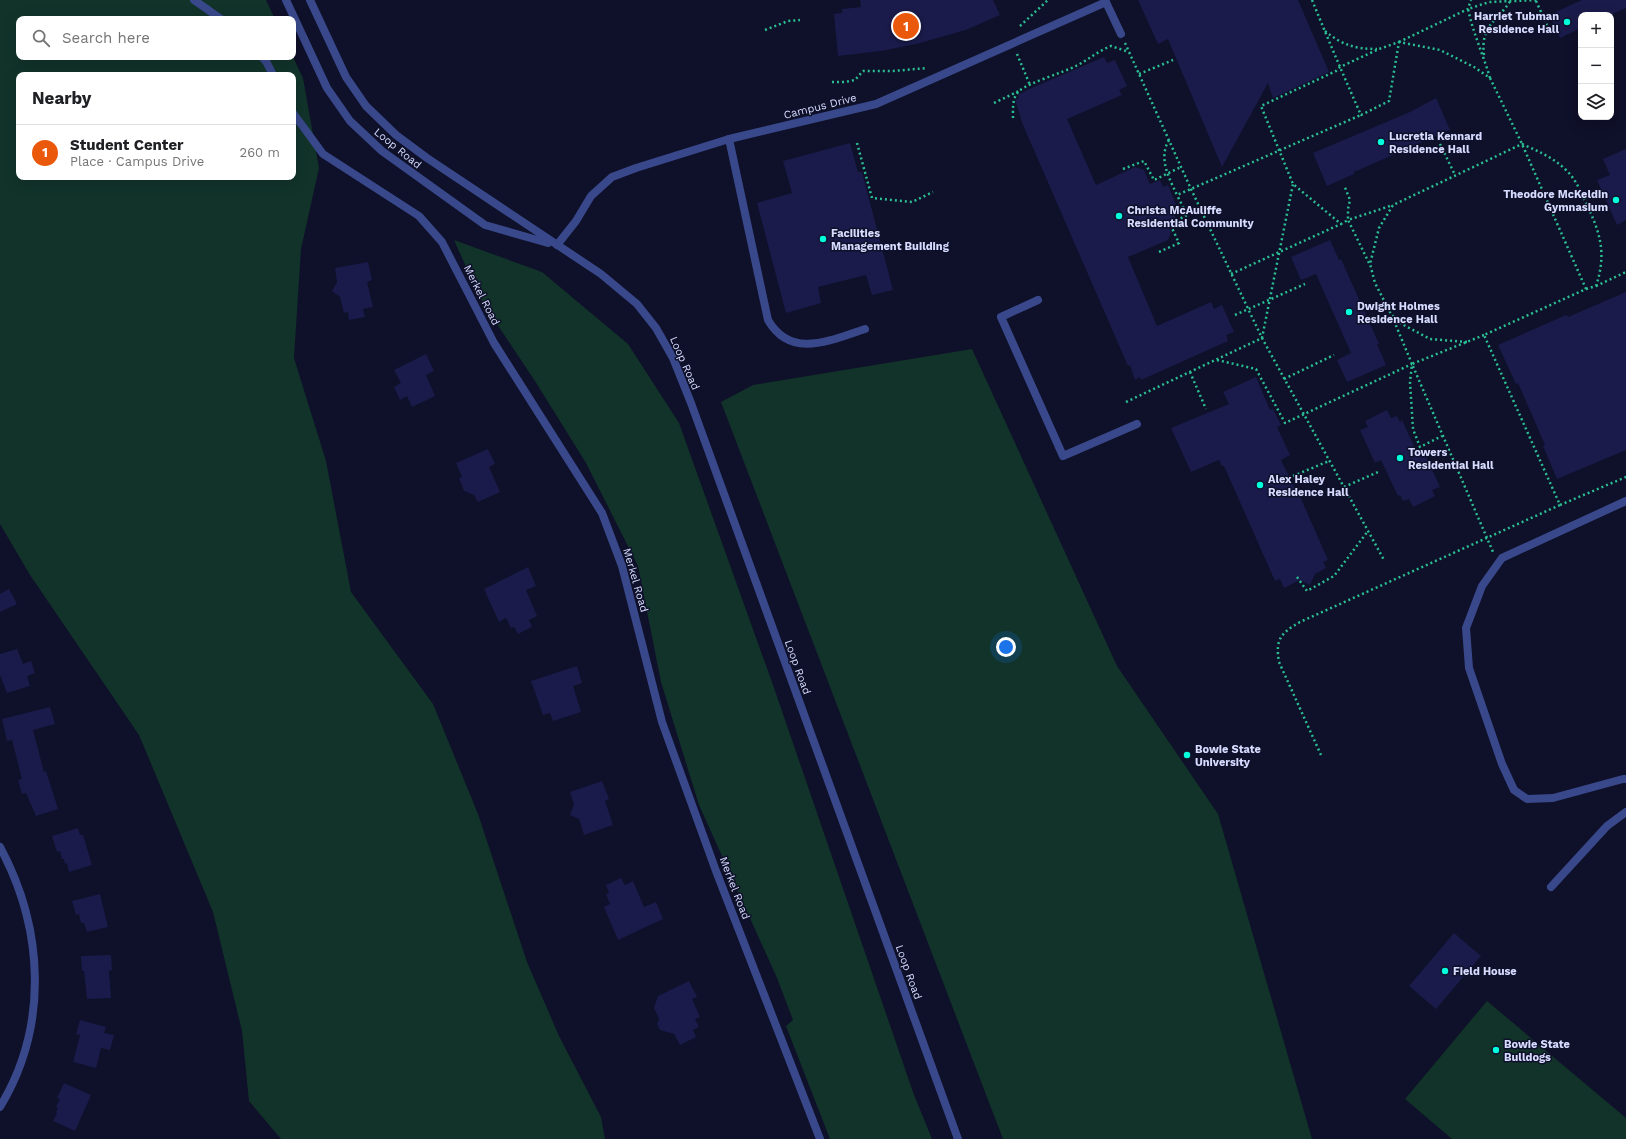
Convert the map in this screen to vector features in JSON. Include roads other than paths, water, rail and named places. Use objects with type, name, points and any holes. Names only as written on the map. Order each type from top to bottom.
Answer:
[{"type":"street","points":[[194,0],[217,16]]},
{"type":"street","name":"Loop Road","points":[[286,0],[293,16]]},
{"type":"street","name":"Loop Road","points":[[310,0],[346,77],[366,106],[396,135],[427,158],[601,274],[637,304],[656,328],[673,358],[691,403],[958,1139]]},
{"type":"street","points":[[1106,1],[1121,34]]},
{"type":"street","name":"Campus Drive","points":[[557,245],[576,221],[591,196],[612,177],[729,139],[876,104],[1013,44],[1106,1]]},
{"type":"street","name":"Loop Road","points":[[296,21],[327,88],[350,121],[382,151],[485,225],[557,245]]},
{"type":"street","points":[[264,60],[272,72]]},
{"type":"street","name":"Merkel Road","points":[[296,117],[323,154],[419,216],[442,242],[494,343],[602,513],[622,566],[662,722],[716,871],[820,1139]]},
{"type":"street","points":[[729,139],[768,320],[774,330],[783,338],[807,345],[824,343],[865,329]]},
{"type":"street","points":[[1038,300],[1001,317],[1063,456],[1137,424]]},
{"type":"street","points":[[1626,501],[1502,558],[1482,586],[1466,628],[1469,668],[1502,764],[1514,790],[1527,800],[1553,798],[1626,779]]},
{"type":"street","points":[[1551,887],[1607,826],[1626,812]]},
{"type":"street","points":[[0,847],[11,870],[29,922],[33,945],[35,996],[26,1048],[19,1070],[0,1107]]},
{"type":"place","name":"Harriet Tubman Residence Hall","points":[[1567,22]]},
{"type":"place","name":"Student Center","points":[[906,26]]},
{"type":"place","name":"Lucretia Kennard Residence Hall","points":[[1381,142]]},
{"type":"place","name":"Theodore McKeldin Gymnasium","points":[[1616,200]]},
{"type":"place","name":"Christa McAuliffe Residential Community","points":[[1119,216]]},
{"type":"place","name":"Facilities Management Building","points":[[823,239]]},
{"type":"place","name":"Dwight Holmes Residence Hall","points":[[1349,312]]},
{"type":"place","name":"Towers Residential Hall","points":[[1400,458]]},
{"type":"place","name":"Alex Haley Residence Hall","points":[[1260,485]]},
{"type":"place","name":"Bowie State University","points":[[1187,755]]},
{"type":"place","name":"Field House","points":[[1445,971]]},
{"type":"place","name":"Bowie State Bulldogs","points":[[1496,1050]]}]
